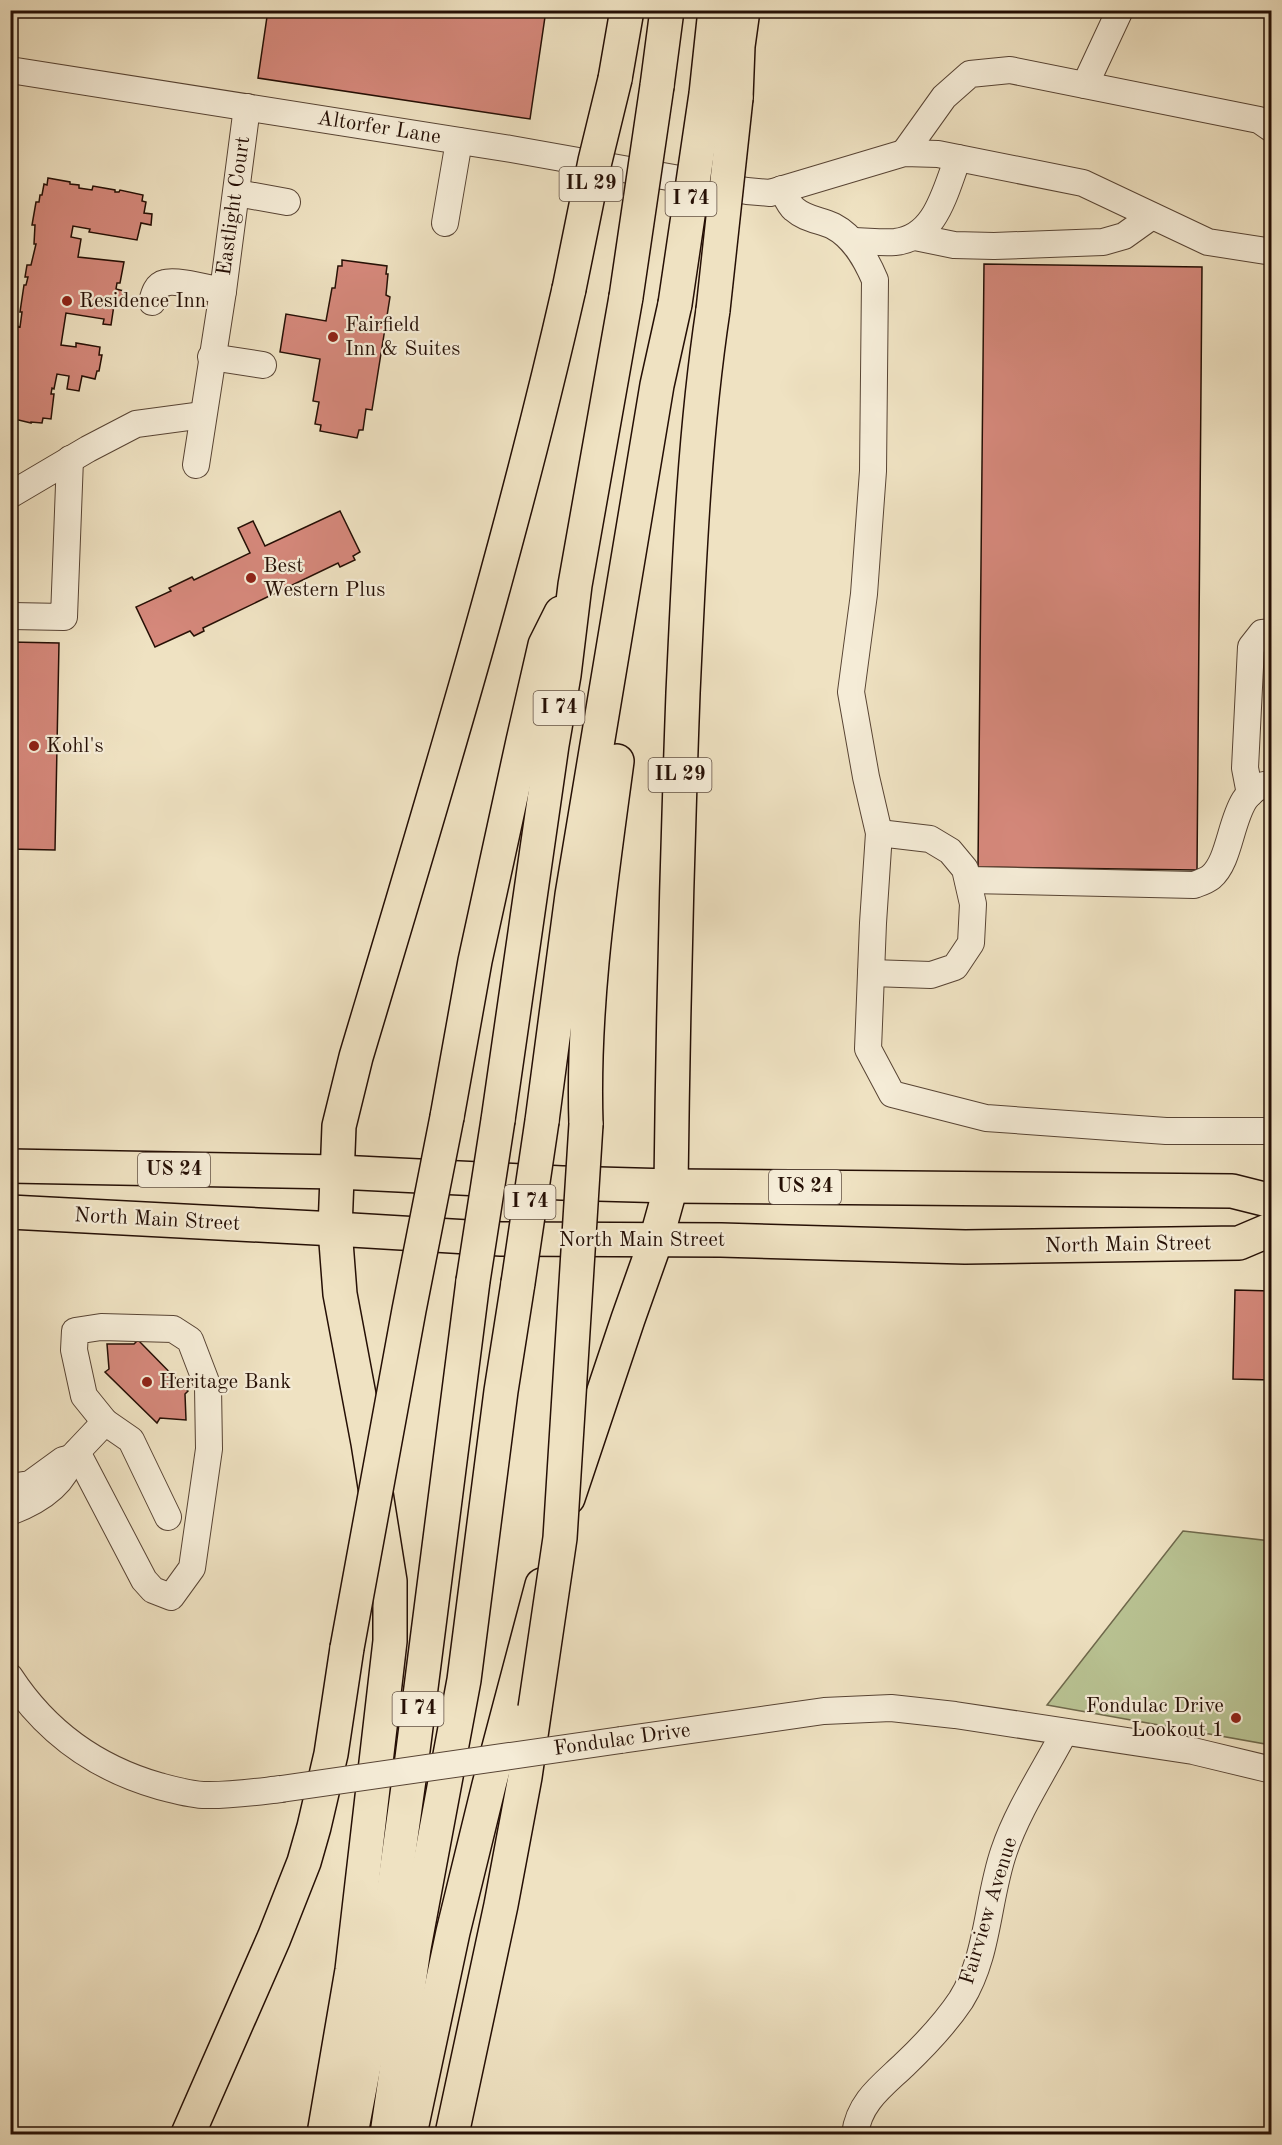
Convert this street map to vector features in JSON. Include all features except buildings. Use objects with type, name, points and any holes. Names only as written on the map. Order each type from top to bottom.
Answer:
[{"type":"main road","name":"IL 29","points":[[338,1172],[339,1126],[356,1058],[504,550],[545,396],[595,161],[615,79],[627,10]]},
{"type":"main road","name":"I 74","points":[[351,2134],[383,1967],[473,1281],[564,675],[575,585],[626,297],[667,10]]},
{"type":"main road","name":"I 74","points":[[387,2134],[414,1948],[464,1680],[501,1390],[542,1121],[572,895],[657,385],[721,96],[715,10]]},
{"type":"main road","name":"IL 29","points":[[656,1240],[671,1186],[679,792],[688,590],[702,385],[713,310],[721,96],[738,46],[743,10]]},
{"type":"main road","points":[[452,2134],[501,1905],[525,1777],[560,1538],[586,1124],[586,1065],[597,915],[626,688],[657,385]]},
{"type":"main road","points":[[188,2134],[270,1948],[307,1852],[331,1754],[347,1648],[480,939],[545,645],[575,585]]},
{"type":"main road","name":"US 24","points":[[10,1166],[338,1172],[671,1186],[1232,1191],[1272,1201]]},
{"type":"main road","points":[[324,2134],[352,1970],[390,1641],[392,1605],[368,1443],[340,1294],[335,1229],[338,1172]]},
{"type":"main road","name":"North Main Street","points":[[10,1212],[501,1239],[1022,1247],[1239,1242],[1272,1229]]},
{"type":"main road","points":[[411,2134],[453,1932],[534,1613],[579,1464],[656,1240]]},
{"type":"street","points":[[1085,85],[1120,10]]},
{"type":"street","name":"Altorfer Lane","points":[[10,70],[459,141],[747,191],[770,193],[904,153],[938,154],[1083,183],[1208,242],[1272,252]]},
{"type":"street","points":[[904,153],[944,97],[970,74],[1010,70],[1259,120],[1272,129]]},
{"type":"street","name":"Eastlight Court","points":[[197,457],[237,193],[247,107]]},
{"type":"street","points":[[445,223],[459,141]]},
{"type":"street","points":[[915,237],[929,225],[940,205],[958,158]]},
{"type":"street","points":[[782,189],[793,209],[833,226],[853,241],[875,280],[873,471],[864,594],[851,692],[866,777],[879,833],[868,1049],[892,1094],[986,1118],[1166,1131],[1272,1131]]},
{"type":"street","points":[[237,193],[287,202]]},
{"type":"street","points":[[853,241],[895,242],[915,237],[964,246],[1103,242],[1124,236],[1152,216]]},
{"type":"street","points":[[152,302],[155,290],[164,283],[174,282],[223,291]]},
{"type":"street","points":[[211,357],[263,365]]},
{"type":"street","points":[[10,495],[70,459],[136,424],[203,415]]},
{"type":"street","points":[[12,616],[64,617],[70,459]]},
{"type":"street","points":[[968,880],[1194,885],[1211,877],[1225,857],[1232,829],[1245,798],[1261,789],[1245,768],[1251,647],[1262,633],[1272,632]]},
{"type":"street","points":[[871,973],[931,975],[955,967],[971,944],[973,904],[965,869],[950,851],[930,839],[879,833]]},
{"type":"street","points":[[74,1455],[144,1580],[153,1590],[171,1597],[192,1568],[209,1449],[208,1387],[190,1340],[173,1329],[101,1327],[75,1331],[74,1350],[84,1396],[105,1422],[131,1440],[168,1517]]},
{"type":"street","points":[[10,1512],[54,1488],[68,1469],[74,1455],[105,1422]]},
{"type":"street","points":[[10,1487],[30,1484],[63,1460],[74,1455]]},
{"type":"street","name":"Fondulac Drive","points":[[10,1677],[51,1727],[92,1759],[117,1772],[187,1794],[232,1795],[772,1718],[891,1708],[926,1711],[1193,1751],[1272,1770]]},
{"type":"street","name":"Fairview Avenue","points":[[855,2134],[866,2103],[938,2030],[963,1997],[974,1975],[981,1953],[1005,1850],[1017,1821],[1064,1732]]},
{"type":"green space","points":[[1183,1531],[1271,1541],[1271,1745],[1047,1705]]},
{"type":"place","name":"Residence Inn","points":[[67,301]]},
{"type":"place","name":"Fairfield Inn & Suites","points":[[333,337]]},
{"type":"place","name":"Best Western Plus","points":[[251,578]]},
{"type":"place","name":"Kohl's","points":[[34,746]]},
{"type":"place","name":"Heritage Bank","points":[[147,1382]]},
{"type":"place","name":"Fondulac Drive Lookout 1","points":[[1236,1718]]}]
